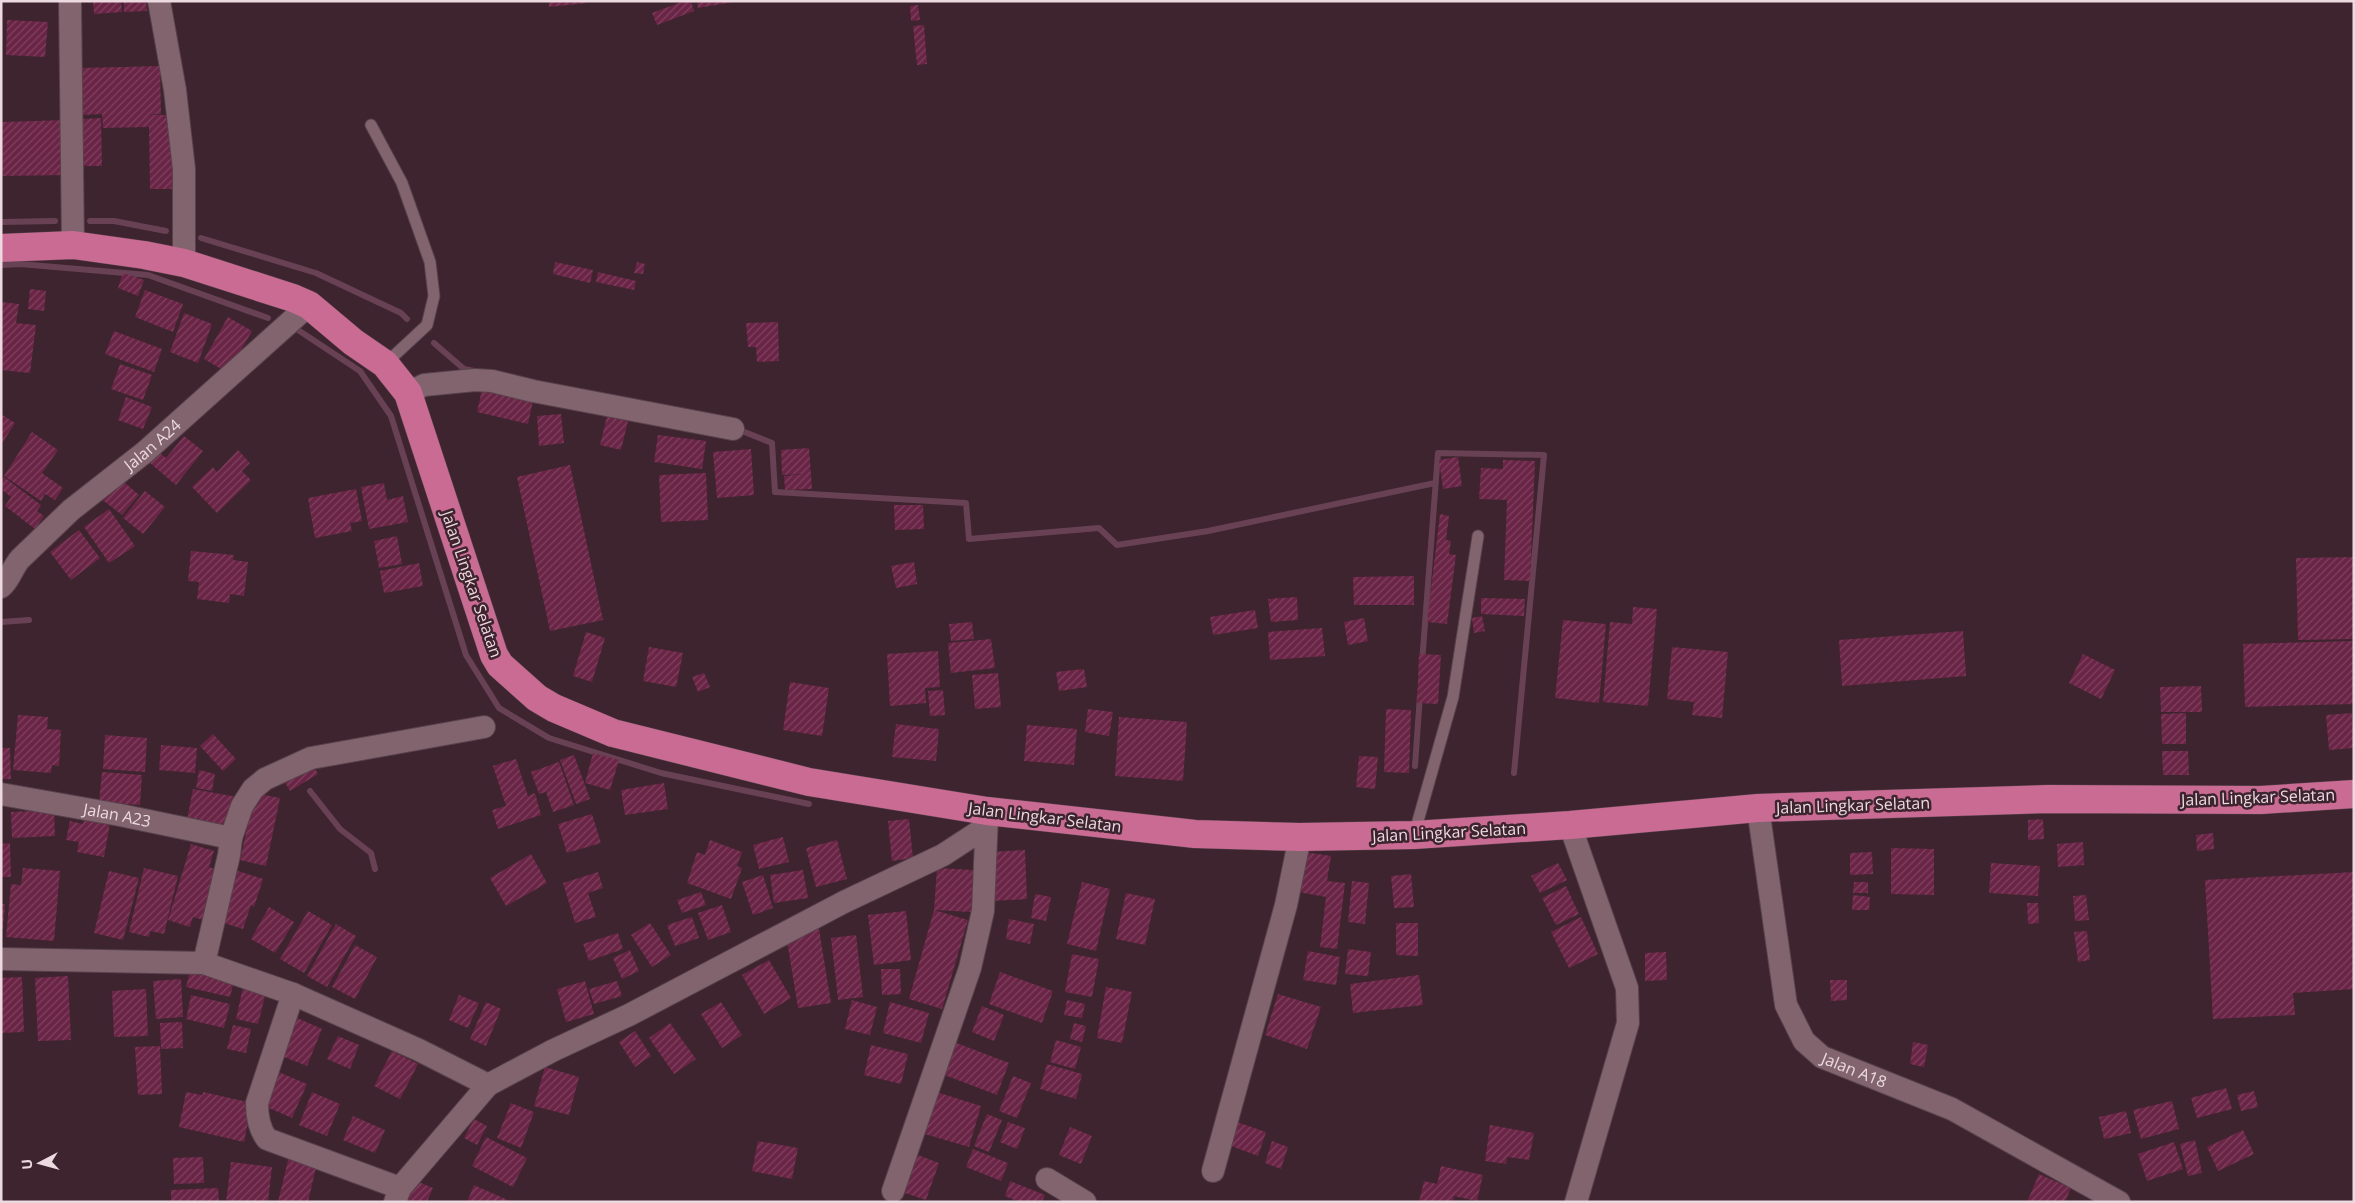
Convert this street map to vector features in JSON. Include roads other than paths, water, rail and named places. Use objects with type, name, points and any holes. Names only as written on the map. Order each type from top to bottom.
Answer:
[{"type":"highway","name":"Jalan Lingkar Selatan","points":[[1,248],[73,245],[144,255],[184,263],[293,298],[308,305],[353,342],[385,364],[408,393],[494,655],[500,665],[537,698],[554,708],[613,733],[809,782],[986,819],[1195,834],[1300,836],[1414,835],[1570,826],[1758,808],[2048,800],[2261,800],[2354,794]]},
{"type":"street","points":[[70,1],[73,245]]},
{"type":"street","points":[[159,1],[175,90],[184,169],[184,263]]},
{"type":"street","name":"Jalan A24","points":[[1,587],[6,582],[13,567],[72,510],[145,452],[308,305]]},
{"type":"street","points":[[408,393],[424,385],[475,380],[492,381],[533,391],[734,429]]},
{"type":"street","points":[[204,963],[231,838],[242,806],[254,789],[265,779],[311,758],[484,727]]},
{"type":"street","name":"Jalan A23","points":[[1,794],[120,814],[231,838]]},
{"type":"street","name":"Jalan A18","points":[[1758,808],[1786,1005],[1804,1040],[1822,1057],[1952,1109],[2119,1202]]},
{"type":"street","points":[[293,994],[257,1103],[262,1134],[267,1139],[397,1195],[488,1085],[552,1051],[630,1015],[703,974],[844,902],[943,855],[986,819]]},
{"type":"street","points":[[893,1191],[970,968],[984,911],[986,819]]},
{"type":"street","points":[[1570,826],[1627,988],[1628,1006],[1628,1023],[1576,1202]]},
{"type":"street","points":[[1213,1171],[1286,904],[1300,836]]},
{"type":"street","points":[[1,960],[204,963],[293,994],[419,1050],[488,1085]]},
{"type":"street","points":[[1048,1178],[1085,1202]]},
{"type":"lane","points":[[371,125],[402,183],[430,262],[434,296],[427,325],[385,364]]},
{"type":"lane","points":[[1414,835],[1453,697],[1478,536]]},
{"type":"waterway","points":[[1,222],[55,221]]},
{"type":"waterway","points":[[90,221],[114,221],[166,231]]},
{"type":"waterway","points":[[201,238],[316,273],[401,313],[407,319]]},
{"type":"waterway","points":[[1,265],[20,264],[148,275],[268,318]]},
{"type":"waterway","points":[[292,326],[360,371],[391,416],[466,655],[499,708],[549,738],[661,773],[809,804]]},
{"type":"waterway","points":[[434,343],[464,369],[474,371]]},
{"type":"waterway","points":[[737,429],[772,443],[775,492],[966,503],[969,539],[1099,528],[1117,545],[1208,531],[1435,483]]},
{"type":"waterway","points":[[1422,663],[1438,453],[1544,455],[1514,773]]},
{"type":"waterway","points":[[1,622],[29,620]]},
{"type":"waterway","points":[[1415,766],[1420,695]]},
{"type":"waterway","points":[[310,791],[340,829],[371,853],[375,869]]}]
